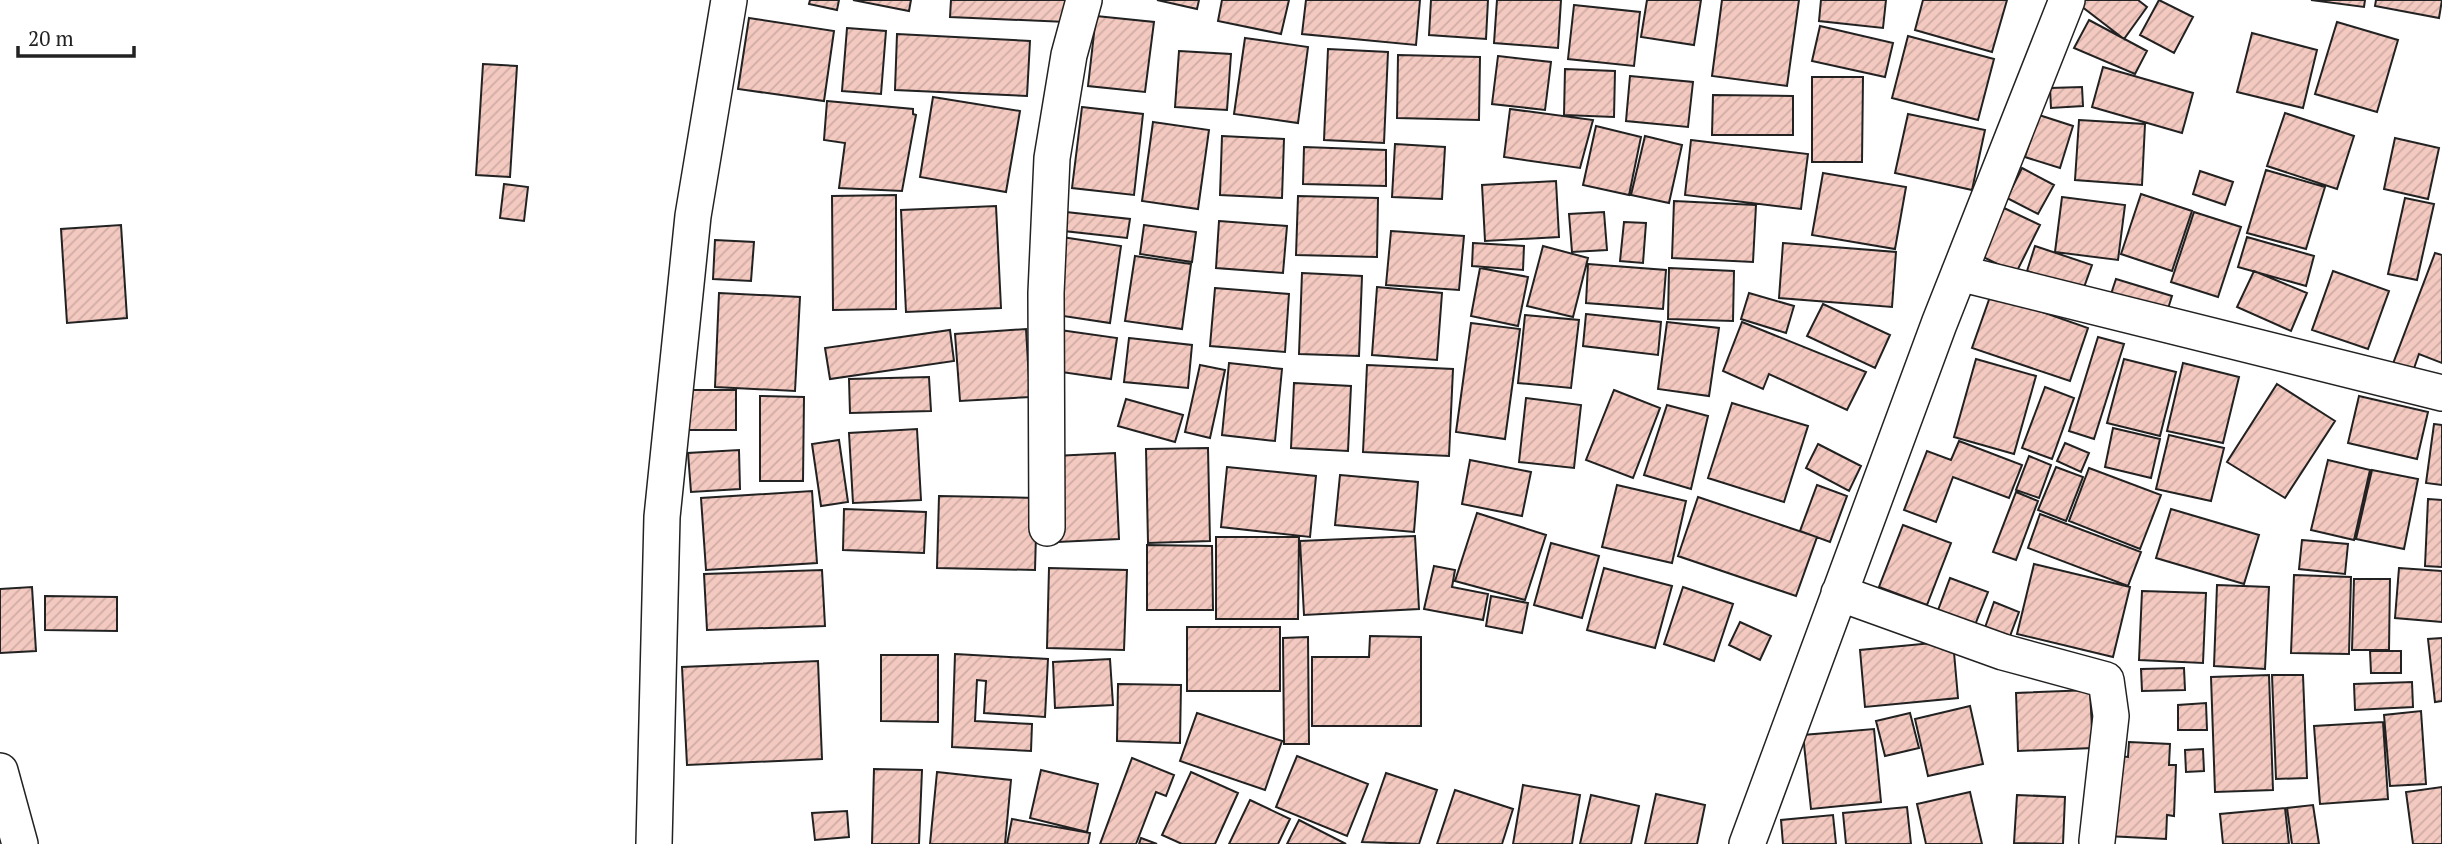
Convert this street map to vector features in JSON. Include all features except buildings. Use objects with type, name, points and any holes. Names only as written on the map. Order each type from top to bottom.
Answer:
[{"type":"street","points":[[654,844],[662,517],[693,216],[729,0]]},
{"type":"street","points":[[1046,528],[1045,293],[1052,158],[1069,55],[1084,0]]},
{"type":"street","points":[[1747,844],[1959,273],[2067,0]]},
{"type":"street","points":[[1959,273],[2442,393]]},
{"type":"street","points":[[1839,593],[2003,652],[2106,680],[2111,716],[2098,842]]},
{"type":"street","points":[[0,771],[20,844]]}]
